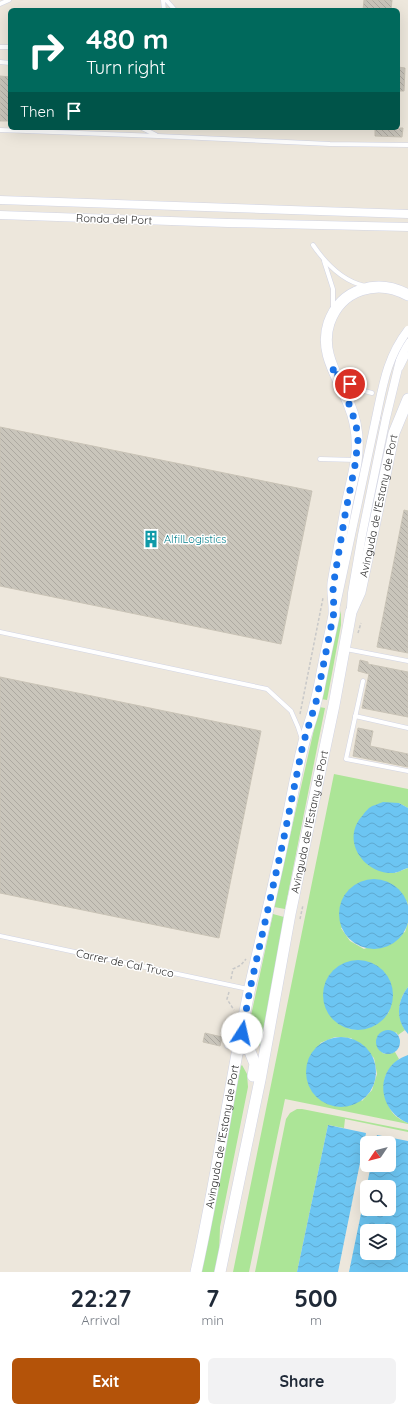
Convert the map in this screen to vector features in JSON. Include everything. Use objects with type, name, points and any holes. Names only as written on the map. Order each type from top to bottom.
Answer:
[{"type":"street","points":[[0,200],[408,214]]},
{"type":"street","name":"Ronda del Port","points":[[0,215],[228,223],[408,227]]},
{"type":"street","name":"Avinguda de l'Estany de Port","points":[[196,1272],[205,1232],[250,989],[303,744],[316,702],[334,612],[333,587],[356,460],[358,441],[356,424],[349,404],[332,367],[326,346],[326,336],[333,314],[343,301],[362,290],[371,287],[386,287],[408,295]]},
{"type":"street","points":[[334,612],[388,367],[397,346],[408,330]]},
{"type":"street","points":[[351,612],[352,593],[386,418],[402,356],[408,343]]},
{"type":"street","name":"Avinguda de l'Estany de Port","points":[[220,1272],[260,1080],[290,914],[334,705],[351,612],[360,592],[394,433],[405,415],[408,399]]},
{"type":"street","points":[[235,1201],[230,1189],[256,1064],[249,1050],[239,1048]]},
{"type":"lane","points":[[0,4],[9,0]]},
{"type":"lane","points":[[164,0],[173,8]]},
{"type":"lane","points":[[0,130],[330,144],[408,145]]},
{"type":"lane","points":[[146,130],[158,136]]},
{"type":"lane","points":[[313,245],[323,259],[343,277],[358,284],[371,287]]},
{"type":"lane","points":[[323,259],[333,289],[333,314]]},
{"type":"lane","points":[[395,381],[408,354]]},
{"type":"lane","points":[[332,367],[337,374],[357,389],[372,393]]},
{"type":"lane","points":[[320,459],[356,460]]},
{"type":"lane","points":[[0,632],[266,689],[291,711],[303,744]]},
{"type":"lane","points":[[344,649],[408,661]]},
{"type":"lane","points":[[363,681],[346,759],[408,771]]},
{"type":"lane","points":[[355,716],[408,728]]},
{"type":"lane","name":"Carrer de Cal Truco","points":[[0,936],[250,989]]},
{"type":"lane","points":[[227,1046],[239,1048]]},
{"type":"green space","points":[[341,611],[341,625],[327,700],[321,699],[337,624]]},
{"type":"green space","points":[[319,707],[325,708],[285,909],[274,907]]},
{"type":"green space","points":[[334,774],[408,789],[408,808],[399,803],[395,873],[408,868],[408,908],[407,901],[341,928],[350,941],[364,949],[405,932],[408,922],[408,987],[402,997],[399,1008],[400,1019],[405,1030],[398,1035],[396,1032],[382,1053],[387,1054],[395,1052],[399,1059],[387,1072],[384,1086],[391,1110],[399,1119],[408,1124],[285,1099],[249,1272],[233,1272]],"holes":[[[389,1012],[380,1022],[371,1027],[348,1029]],[[335,1037],[351,1038],[374,1058],[377,1074],[372,1090],[362,1101],[320,1043]]]},
{"type":"green space","points":[[273,914],[284,917],[273,984],[260,1046],[247,1034]]},
{"type":"green space","points":[[242,1065],[247,1074],[248,1087],[220,1227],[219,1255],[215,1272],[199,1272],[241,1066]]},
{"type":"green space","points":[[297,1109],[408,1130],[408,1132],[345,1119],[344,1128],[328,1125],[297,1272],[255,1272],[286,1119],[290,1113]]},
{"type":"water","points":[[383,802],[399,803],[408,808],[408,868],[395,873],[382,872],[372,868],[358,853],[354,844],[356,824],[369,808]]},
{"type":"water","points":[[374,879],[387,882],[399,889],[406,901],[409,914],[406,927],[399,939],[387,946],[374,949],[361,946],[349,939],[342,927],[339,914],[342,901],[349,889],[361,882]]},
{"type":"water","points":[[351,960],[365,960],[378,966],[387,975],[393,988],[391,1008],[383,1020],[365,1030],[351,1030],[338,1024],[329,1015],[323,1002],[323,988],[329,975],[338,966]]},
{"type":"water","points":[[408,987],[408,1034],[401,1023],[399,1010],[404,992]]},
{"type":"water","points":[[388,1030],[397,1033],[400,1042],[397,1051],[388,1054],[379,1051],[376,1042],[379,1033]]},
{"type":"water","points":[[334,1037],[348,1037],[361,1043],[370,1052],[376,1065],[374,1085],[366,1097],[348,1107],[334,1107],[321,1101],[312,1092],[306,1079],[306,1065],[312,1052],[321,1043]]},
{"type":"water","points":[[408,1055],[408,1123],[397,1117],[390,1108],[385,1099],[383,1088],[389,1068],[397,1061]]},
{"type":"water","points":[[328,1125],[366,1133],[365,1136],[360,1136],[360,1163],[338,1272],[297,1272]]},
{"type":"water","points":[[396,1139],[408,1141],[408,1272],[349,1272],[361,1216],[396,1216],[396,1180],[368,1180],[370,1172],[396,1172]]},
{"type":"building","points":[[364,0],[392,0],[391,8],[363,8]]},
{"type":"building","points":[[400,67],[405,68],[404,91],[400,91]]},
{"type":"building","points":[[0,76],[8,77],[8,121],[0,121]]},
{"type":"building","points":[[400,128],[403,128],[402,137],[375,136],[375,130],[400,130]]},
{"type":"building","name":"AlfilLogistics","points":[[0,427],[312,491],[281,644],[0,586]]},
{"type":"building","points":[[404,510],[408,511],[408,653],[377,647]]},
{"type":"building","points":[[360,660],[368,662],[368,664],[408,672],[408,717],[362,708],[369,674],[358,671]]},
{"type":"building","points":[[0,677],[261,731],[219,938],[0,893]]},
{"type":"building","points":[[358,728],[373,731],[370,746],[408,754],[408,767],[353,756]]},
{"type":"building","points":[[205,1033],[222,1037],[220,1046],[203,1042]]},
{"type":"place","name":"AlfilLogistics","points":[[151,539]]},
{"type":"route","points":[[242,1033],[250,989],[303,744],[316,702],[334,612],[333,587],[357,452],[358,441],[356,424],[349,404],[332,367],[343,380],[350,384]]}]
